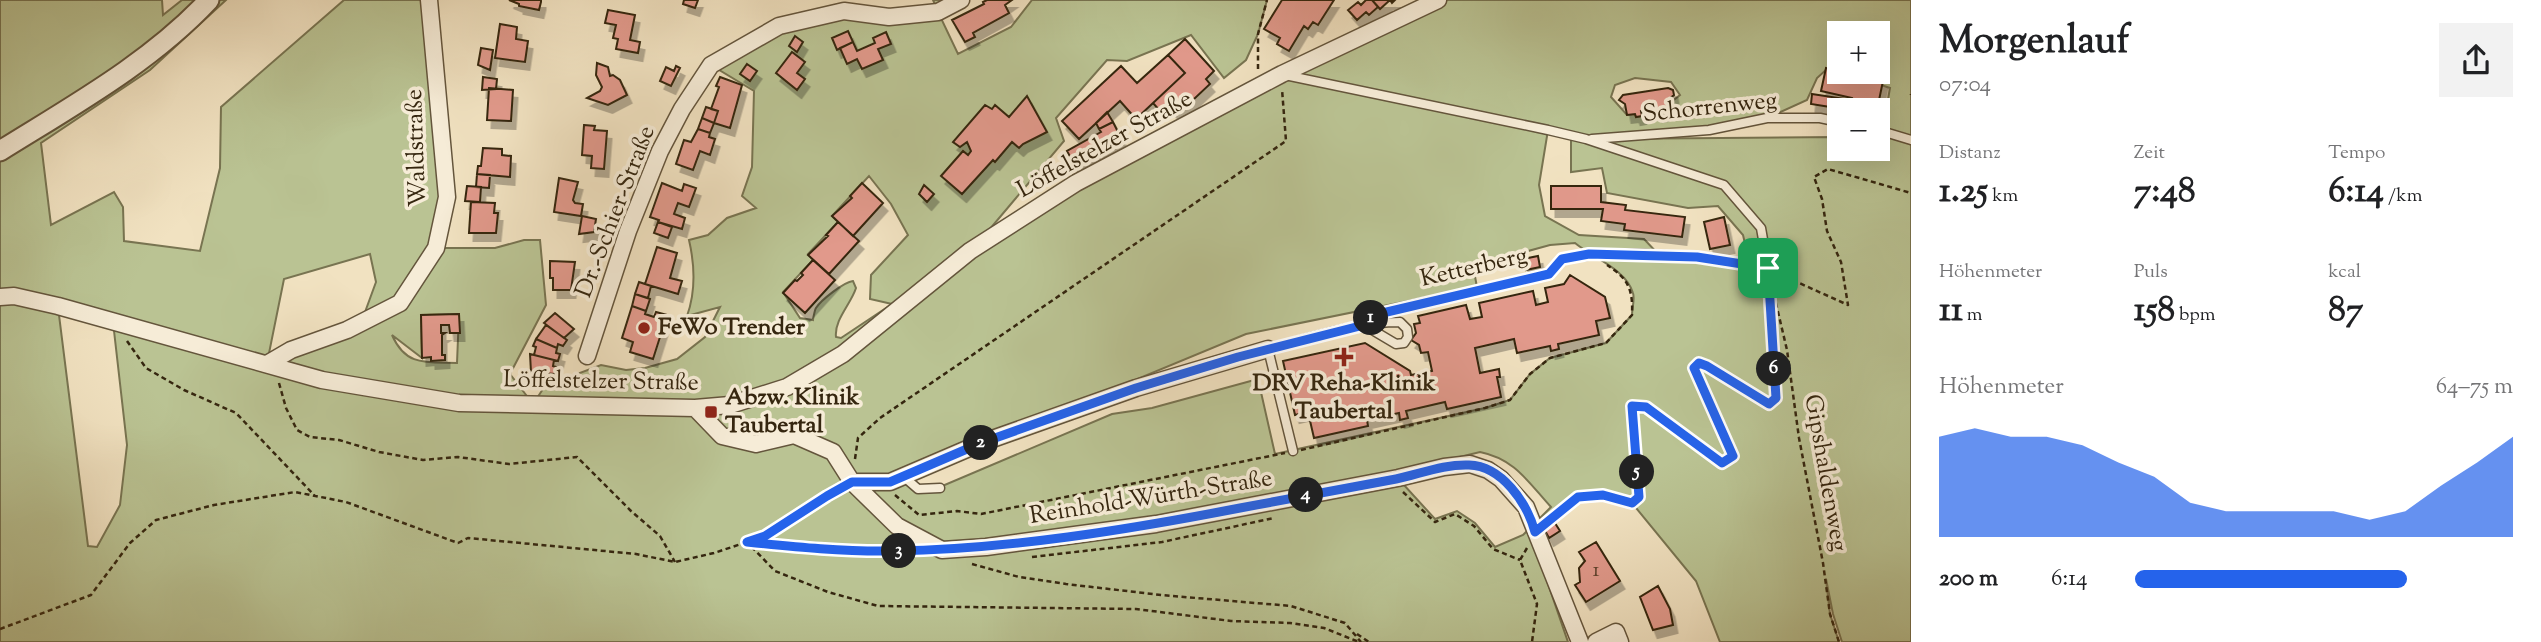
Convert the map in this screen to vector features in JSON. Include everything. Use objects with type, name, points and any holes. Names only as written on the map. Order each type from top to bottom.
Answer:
[{"type":"street","points":[[0,151],[138,63],[209,0]]},
{"type":"street","name":"Waldstraße","points":[[270,365],[291,350],[347,330],[400,303],[436,248],[447,197],[429,0]]},
{"type":"street","name":"Dr.-Schier-Straße","points":[[587,356],[628,231],[660,151],[682,109],[711,65],[779,26],[845,11],[889,17],[938,12],[961,0]]},
{"type":"street","name":"Löffelstelzer Straße","points":[[0,297],[14,296],[321,380],[459,403],[695,408],[730,405],[787,387],[843,354],[970,251],[1076,183],[1258,87],[1438,0]]},
{"type":"street","name":"Ketterberg","points":[[852,482],[890,482],[981,443],[1123,393],[1268,349]]},
{"type":"street","points":[[695,408],[722,436],[757,444],[794,435],[833,452],[852,482],[897,526],[942,550]]},
{"type":"street","name":"Reinhold-Würth-Straße","points":[[942,550],[986,547],[1156,524],[1444,467],[1471,464],[1488,470],[1514,491],[1526,507],[1580,642]]},
{"type":"street","points":[[1596,642],[1616,632],[1620,642]]},
{"type":"lane","points":[[1282,75],[1586,139],[1724,185],[1761,228],[1771,270]]},
{"type":"lane","name":"Schorrenweg","points":[[1586,139],[1709,130],[1767,118],[1827,119]]},
{"type":"lane","points":[[1890,134],[1911,140]]},
{"type":"lane","name":"Ketterberg","points":[[1268,349],[1364,325],[1374,315],[1549,274],[1562,259],[1589,254],[1697,257],[1771,270]]},
{"type":"lane","points":[[1401,322],[1407,329],[1408,337],[1404,343],[1396,344],[1364,325],[1401,322]]},
{"type":"lane","points":[[1268,349],[1293,451]]},
{"type":"lane","points":[[903,476],[918,489],[940,488]]},
{"type":"path","points":[[1258,87],[1258,34],[1267,0]]},
{"type":"path","points":[[0,629],[92,595],[131,543],[156,520],[214,505],[295,492],[346,502],[458,543],[468,538],[636,554],[675,562],[714,553],[765,536],[852,482],[858,438],[880,418],[1286,141],[1282,75]]},
{"type":"path","points":[[1535,532],[1578,497],[1603,495],[1632,503],[1639,497],[1632,406],[1646,407],[1722,463],[1733,456],[1694,368],[1699,363],[1707,366],[1769,404],[1776,398],[1771,270],[1848,305],[1841,262],[1827,231],[1822,199],[1814,177],[1828,169],[1911,193]]},
{"type":"path","name":"Gipshaldenweg","points":[[1771,270],[1787,350],[1799,438],[1830,614],[1839,642]]},
{"type":"path","points":[[113,322],[146,368],[184,390],[236,413],[315,496]]},
{"type":"path","points":[[270,365],[297,430],[310,438],[339,440],[379,452],[423,460],[458,457],[509,464],[577,457],[660,536],[675,562]]},
{"type":"path","points":[[1402,490],[1435,522],[1455,514],[1474,526],[1493,549],[1520,560],[1537,604],[1532,642]]},
{"type":"path","points":[[1026,558],[1162,542],[1282,516]]},
{"type":"path","points":[[747,542],[820,550],[942,550],[972,564],[1019,577],[1161,595],[1291,606],[1345,623],[1360,642]]},
{"type":"path","points":[[747,542],[775,571],[828,592],[878,606],[1136,609],[1231,621],[1290,623],[1324,628],[1360,642]]},
{"type":"path","points":[[972,564],[986,562]]},
{"type":"path","points":[[1353,632],[1369,642]]},
{"type":"green space","points":[[0,0],[162,0],[163,15],[182,0],[226,0],[150,70],[41,143],[51,225],[114,192],[123,207],[124,241],[200,251],[220,168],[221,107],[344,0],[429,0],[447,197],[437,248],[495,248],[524,240],[540,240],[546,305],[510,374],[533,404],[545,386],[601,365],[626,370],[677,359],[705,337],[720,307],[687,316],[694,278],[689,240],[708,235],[727,218],[756,208],[742,196],[752,167],[754,91],[711,65],[779,26],[844,11],[938,11],[933,0],[961,0],[938,12],[958,54],[1011,27],[1032,0],[1267,0],[1258,34],[1246,60],[1224,78],[1191,35],[1127,61],[1107,60],[1056,118],[1064,141],[973,249],[1076,183],[1438,0],[1911,0],[1911,642],[1842,642],[1826,579],[1830,614],[1839,642],[1720,642],[1696,581],[1632,503],[1603,495],[1578,497],[1532,537],[1568,642],[0,642]],"holes":[[[1827,21],[1890,21],[1890,84],[1878,84],[1890,88],[1890,161],[1827,161],[1827,137],[1601,139],[1709,130],[1767,118],[1807,100],[1817,78],[1827,69]],[[1635,78],[1671,82],[1680,95],[1670,103],[1670,109],[1664,110],[1664,113],[1658,114],[1657,109],[1641,111],[1642,116],[1636,117],[1635,114],[1627,115],[1611,97],[1615,85]],[[1548,130],[1571,136],[1571,172],[1602,168],[1607,193],[1688,208],[1718,206],[1743,235],[1750,265],[1660,256],[1644,239],[1579,235],[1545,216],[1539,185]],[[869,176],[891,204],[908,235],[871,275],[870,299],[892,304],[841,338],[836,337],[836,331],[856,288],[853,281],[823,301],[816,309],[813,320],[800,318],[783,292],[813,260],[808,254],[838,222],[832,216]],[[1575,243],[1624,277],[1633,293],[1632,315],[1606,343],[1550,358],[1530,374],[1510,400],[1485,408],[1275,454],[1258,379],[1152,408],[1112,414],[940,487],[918,489],[903,476],[1246,334],[1477,287],[1473,266],[1550,245]],[[370,254],[376,282],[361,323],[267,363],[284,279]],[[58,307],[113,322],[127,445],[120,505],[97,547],[88,546]],[[459,314],[457,363],[418,361],[404,353],[392,335],[422,358],[421,315]],[[1480,452],[1512,466],[1551,507],[1523,535],[1495,547],[1475,523],[1457,511],[1435,519],[1393,473]]]},
{"type":"building","points":[[509,0],[541,2],[539,10],[519,6]]},
{"type":"building","points":[[684,0],[698,0],[695,8],[683,4]]},
{"type":"building","points":[[987,0],[1012,0],[1005,5],[1009,13],[973,33],[975,37],[965,42],[952,20]]},
{"type":"building","points":[[1282,0],[1334,0],[1318,25],[1313,22],[1308,29],[1304,26],[1289,51],[1277,44],[1280,38],[1264,29]]},
{"type":"building","points":[[1366,0],[1372,0],[1378,7],[1357,20],[1348,10],[1358,2],[1361,5]]},
{"type":"building","points":[[1372,0],[1390,0],[1380,9]]},
{"type":"building","points":[[608,10],[635,15],[630,40],[640,42],[638,53],[616,49],[618,39],[613,38],[616,25],[605,23]]},
{"type":"building","points":[[500,24],[517,27],[516,39],[528,41],[525,62],[495,58]]},
{"type":"building","points":[[848,31],[853,42],[837,50],[832,38]]},
{"type":"building","points":[[886,32],[891,44],[878,49],[883,60],[862,69],[857,59],[847,64],[840,48],[853,42],[857,51],[875,43],[873,38]]},
{"type":"building","points":[[795,36],[803,42],[797,52],[789,46]]},
{"type":"building","points":[[1185,39],[1214,71],[1206,79],[1210,84],[1177,115],[1168,104],[1160,111],[1153,103],[1185,73],[1168,55]]},
{"type":"building","points":[[481,48],[493,50],[490,70],[478,65]]},
{"type":"building","points":[[792,52],[805,62],[797,73],[805,79],[797,90],[776,73]]},
{"type":"building","points":[[1168,55],[1185,73],[1136,119],[1120,101],[1079,139],[1062,121],[1121,66],[1137,83]]},
{"type":"building","points":[[597,63],[608,67],[610,76],[620,80],[627,95],[608,105],[587,98],[602,87],[596,75]]},
{"type":"building","points":[[747,64],[757,71],[750,81],[740,74]]},
{"type":"building","points":[[676,66],[680,68],[671,86],[660,81],[666,67],[674,71]]},
{"type":"building","points":[[1826,68],[1827,84],[1882,84],[1879,98],[1852,98],[1821,91]]},
{"type":"building","points":[[483,77],[497,79],[496,89],[482,90]]},
{"type":"building","points":[[720,77],[742,85],[730,128],[714,123],[718,111],[711,109]]},
{"type":"building","points":[[489,88],[513,90],[511,121],[487,120]]},
{"type":"building","points":[[1668,88],[1673,90],[1674,95],[1669,99],[1671,109],[1664,110],[1664,113],[1658,114],[1657,109],[1641,111],[1642,116],[1627,115],[1625,104],[1619,100],[1623,95]]},
{"type":"building","points":[[1812,94],[1838,98],[1827,98],[1827,106],[1811,104]]},
{"type":"building","points":[[1027,96],[1047,132],[1019,148],[1012,142],[962,194],[941,176],[963,151],[968,155],[971,151],[967,142],[960,147],[953,142],[985,105],[992,109],[995,105],[1009,117]]},
{"type":"building","points":[[706,107],[718,111],[714,123],[702,118]]},
{"type":"building","points":[[1107,112],[1113,122],[1099,129],[1096,123]]},
{"type":"building","points":[[702,118],[714,123],[710,133],[698,129]]},
{"type":"building","points":[[1113,122],[1123,142],[1074,164],[1067,151]]},
{"type":"building","points":[[584,125],[595,126],[594,130],[607,131],[604,169],[591,168],[592,156],[582,155]]},
{"type":"building","points":[[698,129],[710,133],[709,137],[715,139],[710,155],[700,151],[693,170],[676,164],[684,140],[691,142]]},
{"type":"building","points":[[483,148],[502,149],[502,155],[511,156],[510,177],[477,174]]},
{"type":"building","points":[[477,174],[490,175],[489,188],[476,187]]},
{"type":"building","points":[[559,178],[578,182],[573,200],[583,204],[581,216],[554,212]]},
{"type":"building","points":[[662,183],[682,191],[684,184],[696,188],[689,207],[678,203],[674,214],[685,218],[682,229],[650,217]]},
{"type":"building","points":[[862,183],[883,203],[853,236],[832,216],[852,198],[850,196]]},
{"type":"building","points":[[924,185],[934,194],[927,202],[919,194]]},
{"type":"building","points":[[467,186],[481,187],[480,202],[465,201]]},
{"type":"building","points":[[1551,186],[1601,186],[1601,202],[1626,205],[1625,210],[1685,217],[1682,237],[1624,230],[1625,224],[1601,221],[1603,209],[1551,209]]},
{"type":"building","points":[[471,202],[495,203],[494,213],[498,213],[496,233],[469,233]]},
{"type":"building","points":[[582,216],[596,219],[594,232],[579,234]]},
{"type":"building","points":[[1724,217],[1730,245],[1710,249],[1704,222]]},
{"type":"building","points":[[658,222],[672,227],[668,238],[654,233]]},
{"type":"building","points":[[838,222],[859,241],[829,274],[808,255]]},
{"type":"building","points":[[657,247],[677,253],[670,278],[682,281],[678,294],[645,284]]},
{"type":"building","points":[[1538,256],[1540,267],[1526,270],[1523,259]]},
{"type":"building","points":[[813,260],[835,280],[805,313],[783,293],[803,275],[801,273]]},
{"type":"building","points":[[550,261],[575,262],[571,290],[553,290]]},
{"type":"building","name":"DRV Reha-Klinik Taubertal","points":[[1570,275],[1605,297],[1610,318],[1596,321],[1599,335],[1558,344],[1559,349],[1551,351],[1550,346],[1517,353],[1514,339],[1475,348],[1480,373],[1499,369],[1500,377],[1497,377],[1501,397],[1447,409],[1445,402],[1406,411],[1408,418],[1400,420],[1399,413],[1367,420],[1368,426],[1314,438],[1308,412],[1295,415],[1283,361],[1365,343],[1410,371],[1411,375],[1432,371],[1428,352],[1421,353],[1419,345],[1411,340],[1416,333],[1414,324],[1420,323],[1418,316],[1466,305],[1470,319],[1482,317],[1479,303],[1533,291],[1536,305],[1548,302],[1545,288],[1564,284]]},
{"type":"building","points":[[639,282],[651,286],[648,298],[635,294]]},
{"type":"building","points":[[635,294],[650,299],[646,311],[632,306]]},
{"type":"building","name":"FeWo Trender","points":[[632,306],[654,317],[656,312],[667,315],[653,359],[630,352],[633,342],[622,338]]},
{"type":"building","points":[[555,313],[574,329],[564,338],[544,323]]},
{"type":"building","points":[[459,314],[460,333],[450,333],[449,325],[441,325],[441,333],[445,333],[442,335],[442,355],[445,355],[445,360],[431,361],[431,357],[422,358],[421,315]]},
{"type":"building","points":[[546,325],[567,340],[563,346],[558,344],[557,348],[536,339]]},
{"type":"building","points":[[536,339],[557,348],[556,353],[560,354],[558,361],[534,355],[536,347],[533,346]]},
{"type":"building","points":[[530,354],[554,360],[555,374],[531,372]]},
{"type":"building","points":[[1553,520],[1560,531],[1549,538],[1543,527]]},
{"type":"building","points":[[1596,542],[1620,581],[1586,602],[1575,585],[1580,582],[1579,568],[1585,561],[1579,552]]},
{"type":"building","points":[[1658,586],[1670,609],[1673,625],[1653,630],[1640,597]]},
{"type":"place","name":"FeWo Trender","points":[[644,328]]},
{"type":"place","name":"DRV Reha-Klinik Taubertal","points":[[1344,357]]},
{"type":"place","name":"Abzw. Klinik Taubertal","points":[[711,412]]},
{"type":"route","points":[[1589,254],[1697,257],[1768,268],[1776,398],[1769,404],[1707,366],[1699,363],[1694,368],[1733,456],[1722,463],[1646,407],[1632,406],[1639,497],[1632,503],[1603,495],[1578,497],[1535,532],[1526,507],[1514,491],[1488,470],[1471,464],[1444,467],[1156,524],[986,547],[893,551],[820,550],[747,542],[765,536],[852,482],[890,482],[981,443],[1136,388],[1238,357],[1364,325],[1374,315],[1549,274],[1562,259],[1589,254]]}]
